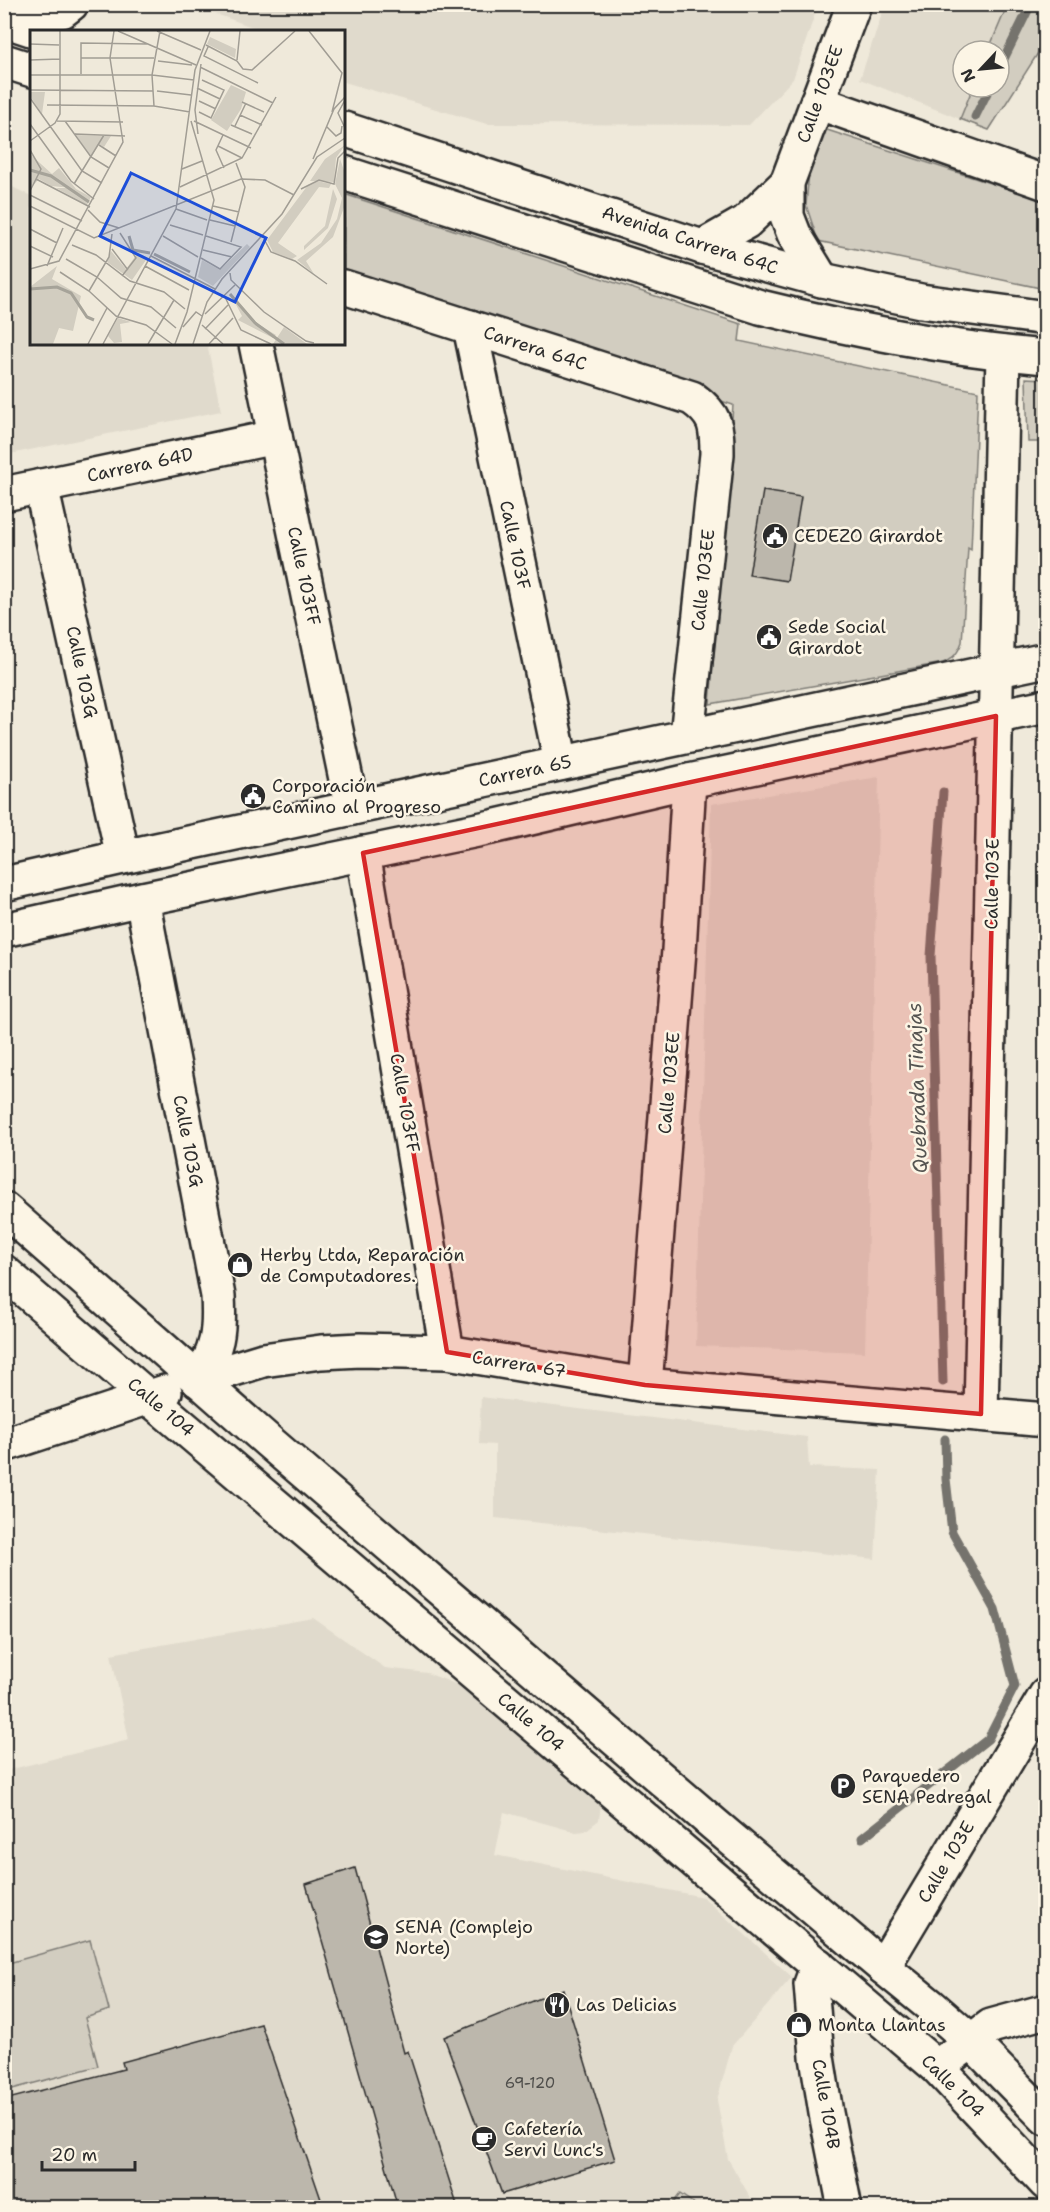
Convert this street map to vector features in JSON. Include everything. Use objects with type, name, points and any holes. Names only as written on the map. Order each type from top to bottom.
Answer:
[{"type":"street","points":[[22,26],[62,11],[71,4]]},
{"type":"street","name":"Calle 103EE","points":[[822,280],[794,234],[787,216],[788,183],[854,4]]},
{"type":"street","points":[[4,61],[30,69]]},
{"type":"street","points":[[817,102],[1041,174]]},
{"type":"street","name":"Avenida Carrera 64C","points":[[345,129],[702,247],[822,280],[921,301],[1046,318]]},
{"type":"street","points":[[345,173],[760,307],[836,326],[1003,353],[1046,357]]},
{"type":"street","name":"Calle 103EE","points":[[702,247],[746,222],[788,183]]},
{"type":"street","name":"Carrera 64C","points":[[345,287],[692,398],[707,408],[716,423]]},
{"type":"street","name":"Calle 103F","points":[[470,327],[561,763]]},
{"type":"street","name":"Calle 103FF","points":[[256,345],[352,808]]},
{"type":"street","name":"Calle 103E","points":[[981,1414],[1003,353]]},
{"type":"street","name":"Calle 103EE","points":[[687,736],[717,454],[716,423]]},
{"type":"street","name":"Carrera 64D","points":[[4,494],[275,437]]},
{"type":"street","name":"Calle 103G","points":[[41,486],[123,857]]},
{"type":"street","name":"Carrera 65","points":[[4,885],[123,857],[1046,660]]},
{"type":"street","points":[[4,930],[141,899],[492,827],[688,781],[1046,706]]},
{"type":"street","name":"Calle 103EE","points":[[645,1385],[679,950],[688,781]]},
{"type":"street","name":"Calle 103FF","points":[[363,853],[447,1352]]},
{"type":"street","name":"Calle 103G","points":[[141,899],[218,1296],[218,1337],[214,1353],[198,1380]]},
{"type":"street","points":[[4,1209],[198,1380],[970,2040],[1046,2118]]},
{"type":"street","name":"Calle 104","points":[[4,1272],[937,2067],[1046,2183]]},
{"type":"street","name":"Carrera 67","points":[[4,1445],[263,1360],[321,1352],[360,1350],[447,1352],[645,1385],[1046,1420]]},
{"type":"street","name":"Calle 103E","points":[[883,1967],[1046,1695]]},
{"type":"street","name":"Calle 104B","points":[[818,1965],[811,1984],[817,2057],[846,2208]]},
{"type":"street","points":[[937,2067],[991,2026],[1046,2011]]},
{"type":"highlighted area","points":[[996,716],[981,1414],[645,1385],[447,1352],[363,853]]},
{"type":"shaded area","points":[[1008,4],[1045,5],[1045,42],[1011,95],[1011,39],[993,39]]},
{"type":"shaded area","points":[[197,5],[818,5],[793,79],[749,125],[487,124],[345,82],[345,30],[261,30],[199,8]]},
{"type":"shaded area","points":[[885,5],[1008,5],[993,39],[951,39],[951,99],[968,99],[960,119],[860,79]]},
{"type":"shaded area","points":[[968,99],[1009,99],[989,130],[960,119]]},
{"type":"shaded area","points":[[824,129],[1045,201],[1045,289],[818,241],[806,205],[809,172]]},
{"type":"shaded area","points":[[4,183],[30,196],[30,345],[207,345],[221,411],[5,455]]},
{"type":"shaded area","points":[[345,194],[741,324],[739,341],[978,391],[971,550],[968,548],[962,642],[953,657],[943,663],[710,704],[733,405],[345,271]]},
{"type":"shaded area","points":[[1026,378],[1045,379],[1045,442],[1028,442]]},
{"type":"shaded area","points":[[879,777],[865,1352],[696,1346],[711,804]]},
{"type":"shaded area","points":[[481,1397],[807,1437],[809,1467],[880,1470],[875,1559],[495,1518],[495,1445],[479,1444]]},
{"type":"shaded area","name":"SENA (Complejo Norte)","points":[[313,1618],[385,1668],[427,1673],[476,1692],[596,1796],[601,1804],[599,1820],[585,1831],[576,1832],[504,1812],[495,1855],[703,1897],[792,1977],[732,2046],[717,2100],[728,2159],[756,2207],[5,2207],[4,1771],[129,1740],[111,1654]]},
{"type":"shaded area","points":[[90,1940],[109,2010],[85,2018],[98,2066],[5,2091],[5,1964]]},
{"type":"shaded area","points":[[680,2194],[699,2207],[670,2207]]},
{"type":"building","name":"CEDEZO Girardot","points":[[763,491],[801,497],[787,581],[749,575]]},
{"type":"building","points":[[355,1868],[404,2053],[408,2051],[458,2208],[398,2208],[306,1884]]},
{"type":"building","points":[[563,1989],[615,2160],[502,2194],[444,2037]]},
{"type":"building","points":[[261,2024],[324,2208],[4,2208],[4,2100],[124,2069],[122,2062]]},
{"type":"waterway","name":"Quebrada Tinajas","points":[[1011,45],[1031,4]]},
{"type":"waterway","name":"Quebrada Tinajas","points":[[975,117],[984,99]]},
{"type":"waterway","name":"Quebrada Tinajas","points":[[943,792],[931,956],[943,1382]]},
{"type":"waterway","name":"Quebrada Tinajas","points":[[862,1838],[988,1739],[1015,1686],[995,1609],[952,1532],[946,1479],[945,1439]]},
{"type":"place","name":"CEDEZO Girardot","points":[[775,536]]},
{"type":"place","name":"Sede Social Girardot","points":[[769,637]]},
{"type":"place","name":"Corporación Camino al Progreso","points":[[253,796]]},
{"type":"place","name":"Herby Ltda, Reparación de Computadores.","points":[[240,1265]]},
{"type":"place","name":"Parquedero SENA Pedregal","points":[[843,1786]]},
{"type":"place","name":"SENA (Complejo Norte)","points":[[376,1937]]},
{"type":"place","name":"Las Delicias","points":[[557,2005]]},
{"type":"place","name":"Monta Llantas","points":[[799,2025]]},
{"type":"place","name":"Cafetería Servi Lunc's","points":[[484,2139]]}]
